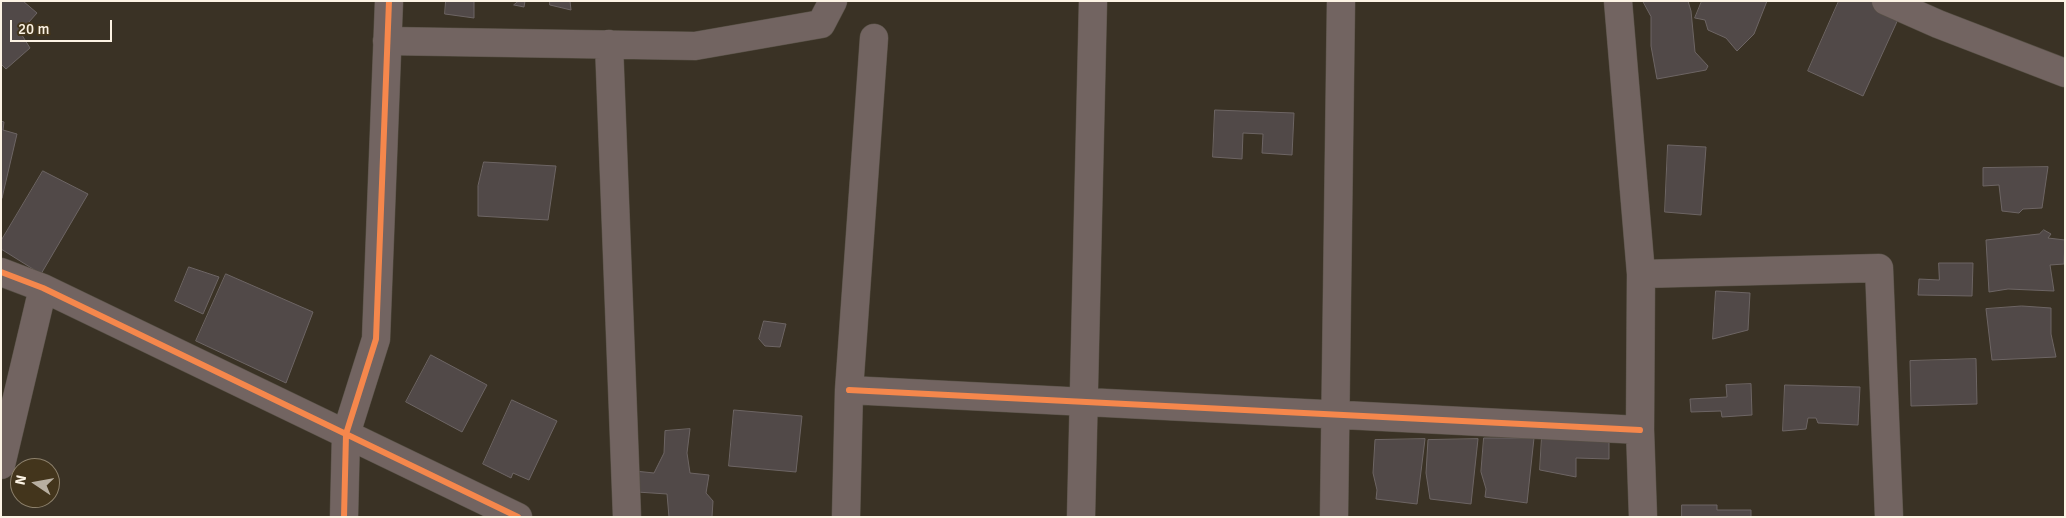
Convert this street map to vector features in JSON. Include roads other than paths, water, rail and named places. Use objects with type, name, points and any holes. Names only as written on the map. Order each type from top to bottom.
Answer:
[{"type":"street","points":[[344,517],[346,434],[376,339],[389,1]]},
{"type":"street","points":[[387,41],[695,46],[821,24],[833,1]]},
{"type":"street","points":[[1081,517],[1093,1]]},
{"type":"street","points":[[1334,517],[1341,1]]},
{"type":"street","points":[[1618,1],[1641,274],[1640,430],[1643,517]]},
{"type":"street","points":[[1886,1],[1938,24],[2065,73]]},
{"type":"street","points":[[846,517],[849,390],[874,38]]},
{"type":"street","points":[[609,44],[627,517]]},
{"type":"street","points":[[1641,274],[1879,268],[1889,517]]},
{"type":"street","points":[[1,272],[43,288],[518,517]]},
{"type":"street","points":[[1,466],[43,288]]},
{"type":"street","points":[[849,390],[1640,430]]}]
